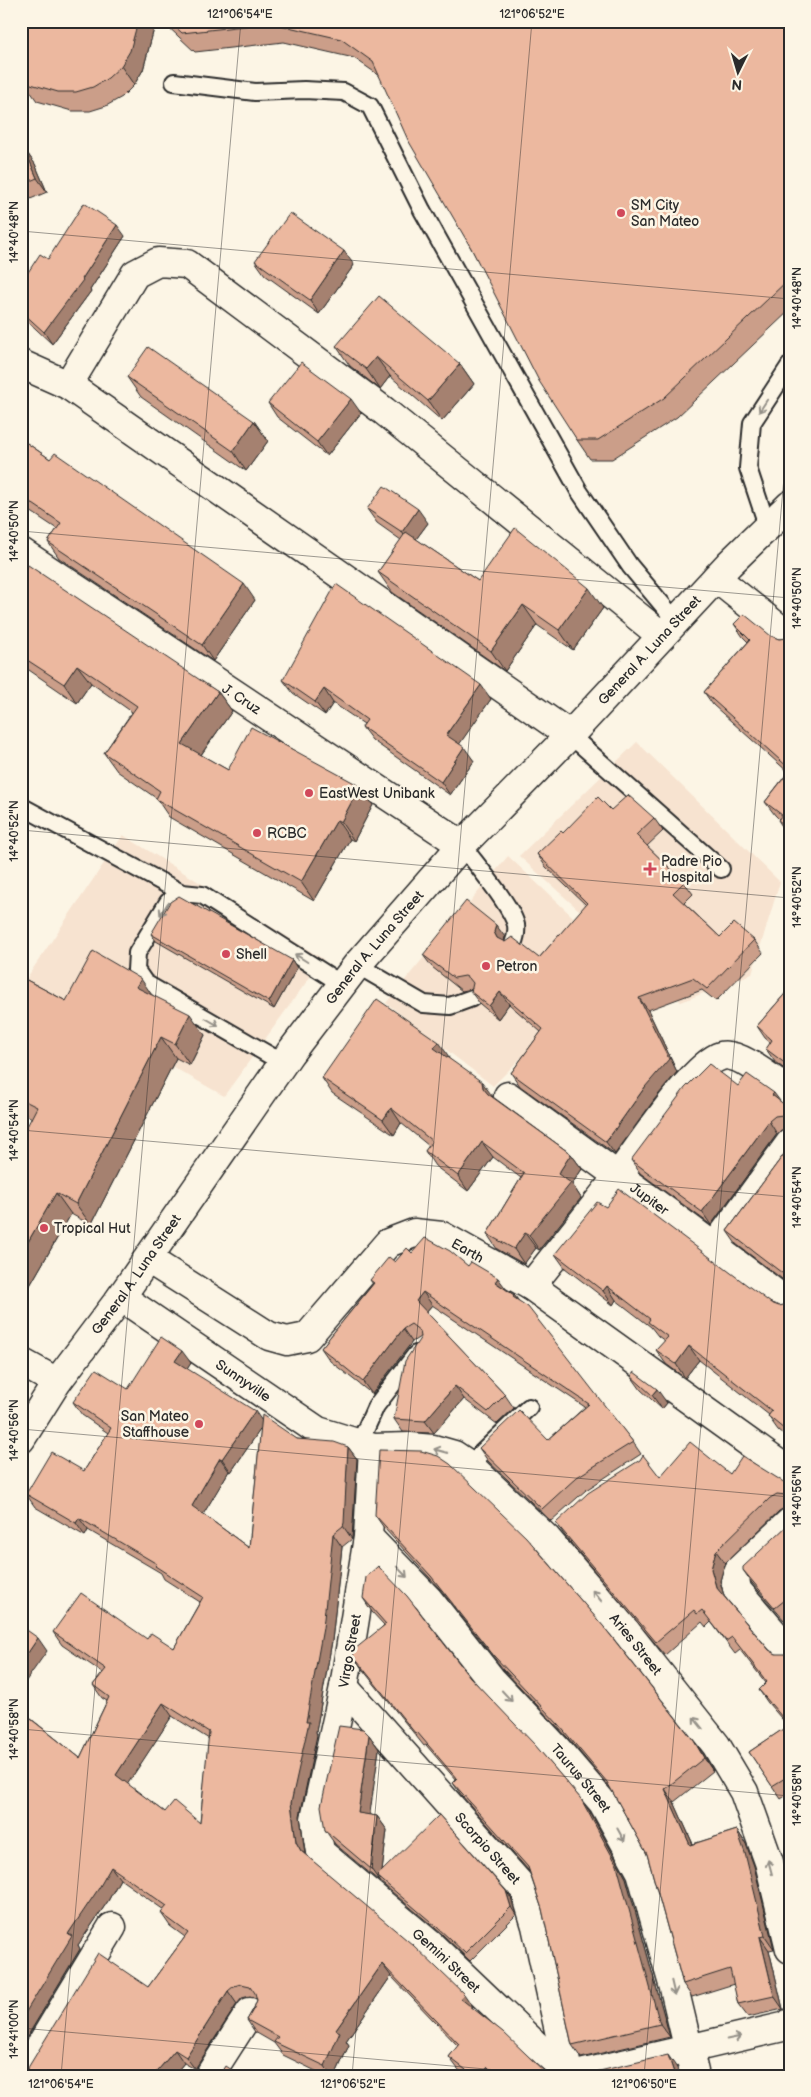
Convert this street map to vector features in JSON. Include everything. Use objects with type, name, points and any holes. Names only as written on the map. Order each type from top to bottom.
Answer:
[{"type":"street","points":[[68,385],[135,274],[158,262],[187,264],[384,411],[669,629]]},
{"type":"street","points":[[21,364],[68,385],[570,735]]},
{"type":"street","name":"General A. Luna Street","points":[[21,1439],[56,1382],[121,1297],[283,1064],[350,975],[462,845],[570,735],[767,525],[790,505]]},
{"type":"street","name":"J. Cruz","points":[[21,552],[462,845]]},
{"type":"street","points":[[716,578],[790,636]]},
{"type":"street","points":[[531,1286],[618,1176],[684,1086],[708,1062],[722,1056],[738,1058],[790,1092]]},
{"type":"street","name":"Jupiter","points":[[508,1096],[715,1246],[790,1305]]},
{"type":"street","points":[[715,1246],[790,1143]]},
{"type":"street","name":"Earth","points":[[148,1259],[269,1336],[287,1341],[306,1337],[388,1244],[414,1233],[442,1236],[531,1286],[790,1472]]},
{"type":"street","name":"Sunnyville","points":[[121,1297],[318,1431],[366,1446]]},
{"type":"street","points":[[21,1362],[56,1382]]},
{"type":"street","name":"Aries Street","points":[[366,1446],[410,1446],[433,1449],[454,1455],[554,1532],[625,1630],[716,1746],[744,1792],[769,1862],[790,1949]]},
{"type":"street","name":"Virgo Street","points":[[320,1852],[315,1819],[344,1686],[368,1537],[366,1446]]},
{"type":"street","points":[[790,1522],[739,1570],[734,1579],[737,1590],[790,1652]]},
{"type":"street","name":"Taurus Street","points":[[368,1537],[428,1599],[491,1679],[556,1748],[603,1804],[641,1872],[674,1988],[695,2076]]},
{"type":"street","name":"Scorpio Street","points":[[344,1686],[525,1890],[536,1926],[570,2076]]},
{"type":"street","name":"Gemini Street","points":[[320,1852],[432,1946],[570,2076]]},
{"type":"street","points":[[22,2076],[112,1927]]},
{"type":"street","points":[[209,2076],[250,2012]]},
{"type":"street","points":[[570,2076],[787,2026],[790,2023]]},
{"type":"lane","points":[[174,82],[255,92],[304,90],[344,92],[370,106],[427,219],[579,491],[630,566],[669,629]]},
{"type":"lane","points":[[767,525],[748,468],[752,423],[790,365]]},
{"type":"lane","points":[[570,735],[721,869]]},
{"type":"lane","points":[[21,806],[182,894],[202,895],[350,975],[424,1004],[450,1006],[472,998]]},
{"type":"lane","points":[[462,845],[506,905],[515,923],[517,935],[513,944]]},
{"type":"lane","points":[[182,894],[168,902],[137,953],[136,970],[146,983],[283,1064]]},
{"type":"lane","points":[[366,1446],[376,1406],[420,1348]]},
{"type":"lane","points":[[469,1465],[529,1407]]},
{"type":"shaded area","name":"Padre Pio Hospital","points":[[637,742],[780,882],[752,974],[681,1002],[519,856]]},
{"type":"shaded area","points":[[123,835],[323,959],[224,1096],[24,982]]},
{"type":"shaded area","points":[[508,856],[619,960],[493,1086],[386,1003]]},
{"type":"building","points":[[21,21],[138,21],[130,51],[121,66],[108,78],[93,87],[76,92],[58,92],[24,82],[21,78]]},
{"type":"building","name":"SM City San Mateo","points":[[169,21],[790,21],[790,278],[664,398],[598,440],[577,440],[539,381],[471,248],[408,140],[373,62],[341,39],[271,23],[182,33]]},
{"type":"building","points":[[25,150],[37,178],[21,185],[21,152]]},
{"type":"building","points":[[84,203],[117,225],[83,280],[44,332],[21,311],[21,283],[40,254],[48,259]]},
{"type":"building","points":[[290,213],[344,251],[310,300],[255,261]]},
{"type":"building","points":[[379,296],[460,364],[428,401],[376,357],[366,369],[336,346]]},
{"type":"building","points":[[148,347],[254,421],[233,451],[127,377]]},
{"type":"building","points":[[301,362],[351,399],[317,442],[268,403]]},
{"type":"building","points":[[21,439],[50,459],[55,453],[244,584],[202,645],[48,542],[61,523],[21,496]]},
{"type":"building","points":[[384,486],[418,509],[402,532],[367,509]]},
{"type":"building","points":[[515,528],[589,588],[559,630],[523,605],[491,651],[378,572],[406,532],[478,581]]},
{"type":"building","points":[[28,565],[218,692],[182,744],[228,770],[251,727],[360,786],[341,822],[337,820],[301,882],[156,799],[160,791],[104,753],[137,706],[77,665],[64,684],[21,656],[21,574]]},
{"type":"building","points":[[336,584],[481,685],[446,735],[464,747],[441,782],[362,727],[367,720],[324,689],[315,702],[283,680]]},
{"type":"building","points":[[744,614],[771,636],[790,640],[790,769],[704,692],[750,640],[734,624]]},
{"type":"building","points":[[790,770],[790,829],[778,820],[782,815],[765,802]]},
{"type":"building","points":[[628,795],[654,818],[636,835],[684,882],[673,893],[720,937],[734,923],[754,940],[707,989],[693,978],[639,998],[669,1059],[645,1087],[606,1142],[511,1073],[543,1029],[500,992],[489,1006],[471,992],[473,983],[469,978],[465,976],[454,978],[423,955],[466,901],[496,925],[494,932],[497,938],[505,942],[512,937],[539,958],[587,903],[537,854],[561,831],[563,833],[598,797],[611,810]]},
{"type":"building","name":"Shell","points":[[179,896],[292,960],[269,1002],[151,934],[170,902]]},
{"type":"building","points":[[93,951],[141,979],[136,987],[190,1014],[175,1044],[161,1037],[76,1204],[56,1193],[21,1254],[21,1138],[37,1107],[21,1099],[21,977],[66,1001]]},
{"type":"building","points":[[790,988],[790,1067],[766,1049],[772,1040],[757,1026]]},
{"type":"building","points":[[377,999],[439,1042],[434,1048],[482,1082],[483,1088],[488,1094],[571,1154],[558,1174],[571,1183],[529,1235],[525,1233],[514,1249],[487,1234],[524,1173],[482,1142],[458,1176],[425,1151],[432,1141],[391,1108],[383,1120],[322,1078]]},
{"type":"building","points":[[709,1064],[738,1086],[747,1074],[774,1093],[772,1095],[790,1109],[790,1118],[783,1115],[775,1116],[769,1121],[702,1212],[631,1160],[685,1088]]},
{"type":"building","points":[[790,1146],[790,1279],[727,1231]]},
{"type":"building","points":[[619,1189],[771,1303],[779,1306],[788,1304],[790,1306],[790,1434],[768,1416],[772,1411],[689,1346],[676,1364],[656,1350],[668,1337],[648,1322],[650,1319],[607,1286],[603,1291],[555,1254],[597,1202],[606,1207]]},
{"type":"building","points":[[425,1238],[450,1251],[468,1266],[471,1262],[498,1278],[495,1282],[528,1307],[633,1442],[577,1477],[542,1509],[479,1448],[519,1410],[548,1440],[589,1404],[423,1292],[416,1301],[505,1395],[488,1412],[455,1386],[425,1421],[394,1419],[405,1361],[421,1337],[420,1331],[411,1324],[403,1329],[363,1382],[321,1348],[374,1283],[370,1280],[389,1257],[395,1262],[407,1248],[412,1253]]},
{"type":"building","points":[[161,1337],[182,1351],[175,1361],[255,1411],[222,1459],[220,1458],[192,1506],[249,1548],[262,1415],[297,1439],[334,1442],[348,1447],[344,1523],[333,1534],[323,1628],[306,1722],[309,1722],[291,1803],[296,1842],[301,1851],[413,1945],[464,1994],[460,1998],[503,2032],[551,2076],[493,2076],[488,2067],[481,2076],[474,2076],[449,2057],[459,2044],[382,1964],[336,2030],[340,2032],[325,2066],[274,2042],[278,2037],[247,2020],[257,2000],[250,1986],[241,1984],[234,1986],[228,1991],[186,2057],[175,2050],[153,2076],[22,2076],[98,1953],[148,1987],[188,1933],[161,1913],[167,1906],[111,1867],[68,1934],[72,1936],[21,2020],[21,1708],[24,1710],[22,1712],[80,1758],[109,1697],[93,1685],[106,1669],[53,1632],[81,1593],[147,1639],[151,1633],[174,1648],[203,1597],[155,1566],[157,1564],[79,1518],[76,1523],[26,1494],[51,1452],[84,1471],[111,1428],[73,1402],[96,1369],[128,1389]],"holes":[[[163,1703],[209,1732],[200,1823],[174,1801],[165,1812],[116,1775]]]},
{"type":"building","points":[[634,1372],[657,1389],[652,1395],[631,1376]]},
{"type":"building","points":[[690,1442],[730,1474],[742,1456],[790,1486],[790,1497],[777,1494],[770,1498],[716,1551],[711,1569],[716,1587],[769,1650],[776,1654],[785,1654],[790,1658],[790,1775],[772,1786],[749,1752],[789,1725],[759,1690],[767,1682],[732,1637],[726,1641],[702,1610],[697,1614],[694,1610],[656,1642],[556,1523],[588,1493],[640,1460],[643,1455],[660,1477]]},
{"type":"building","points":[[379,1450],[421,1451],[438,1456],[450,1464],[526,1537],[604,1627],[694,1741],[704,1758],[665,1789],[690,1845],[737,1830],[745,1853],[765,1936],[760,1937],[774,1996],[738,2004],[730,1969],[683,1984],[647,1854],[607,1782],[559,1725],[494,1656],[431,1576],[375,1515]]},
{"type":"building","points":[[790,1523],[790,1596],[775,1608],[743,1570],[743,1567]]},
{"type":"building","points":[[378,1566],[407,1596],[470,1677],[535,1745],[581,1799],[617,1865],[660,2024],[572,2045],[542,1909],[528,1867],[453,1783],[457,1779],[417,1732],[415,1733],[353,1656],[355,1649],[386,1624],[363,1598],[366,1577]]},
{"type":"building","points":[[21,1626],[38,1638],[21,1663]]},
{"type":"building","points":[[339,1726],[363,1729],[369,1735],[358,1813],[377,1816],[371,1869],[325,1830],[321,1806]]},
{"type":"building","points":[[439,1815],[506,1891],[511,1907],[465,1953],[377,1876]]},
{"type":"building","points":[[668,2055],[675,2076],[578,2076]]},
{"type":"building","points":[[226,2066],[241,2076],[220,2076]]},
{"type":"place","name":"SM City San Mateo","points":[[621,213]]},
{"type":"place","name":"EastWest Unibank","points":[[309,793]]},
{"type":"place","name":"RCBC","points":[[257,833]]},
{"type":"place","name":"Padre Pio Hospital","points":[[650,869]]},
{"type":"place","name":"Shell","points":[[226,954]]},
{"type":"place","name":"Petron","points":[[486,966]]},
{"type":"place","name":"Tropical Hut","points":[[44,1228]]},
{"type":"place","name":"San Mateo Staffhouse","points":[[199,1424]]}]
